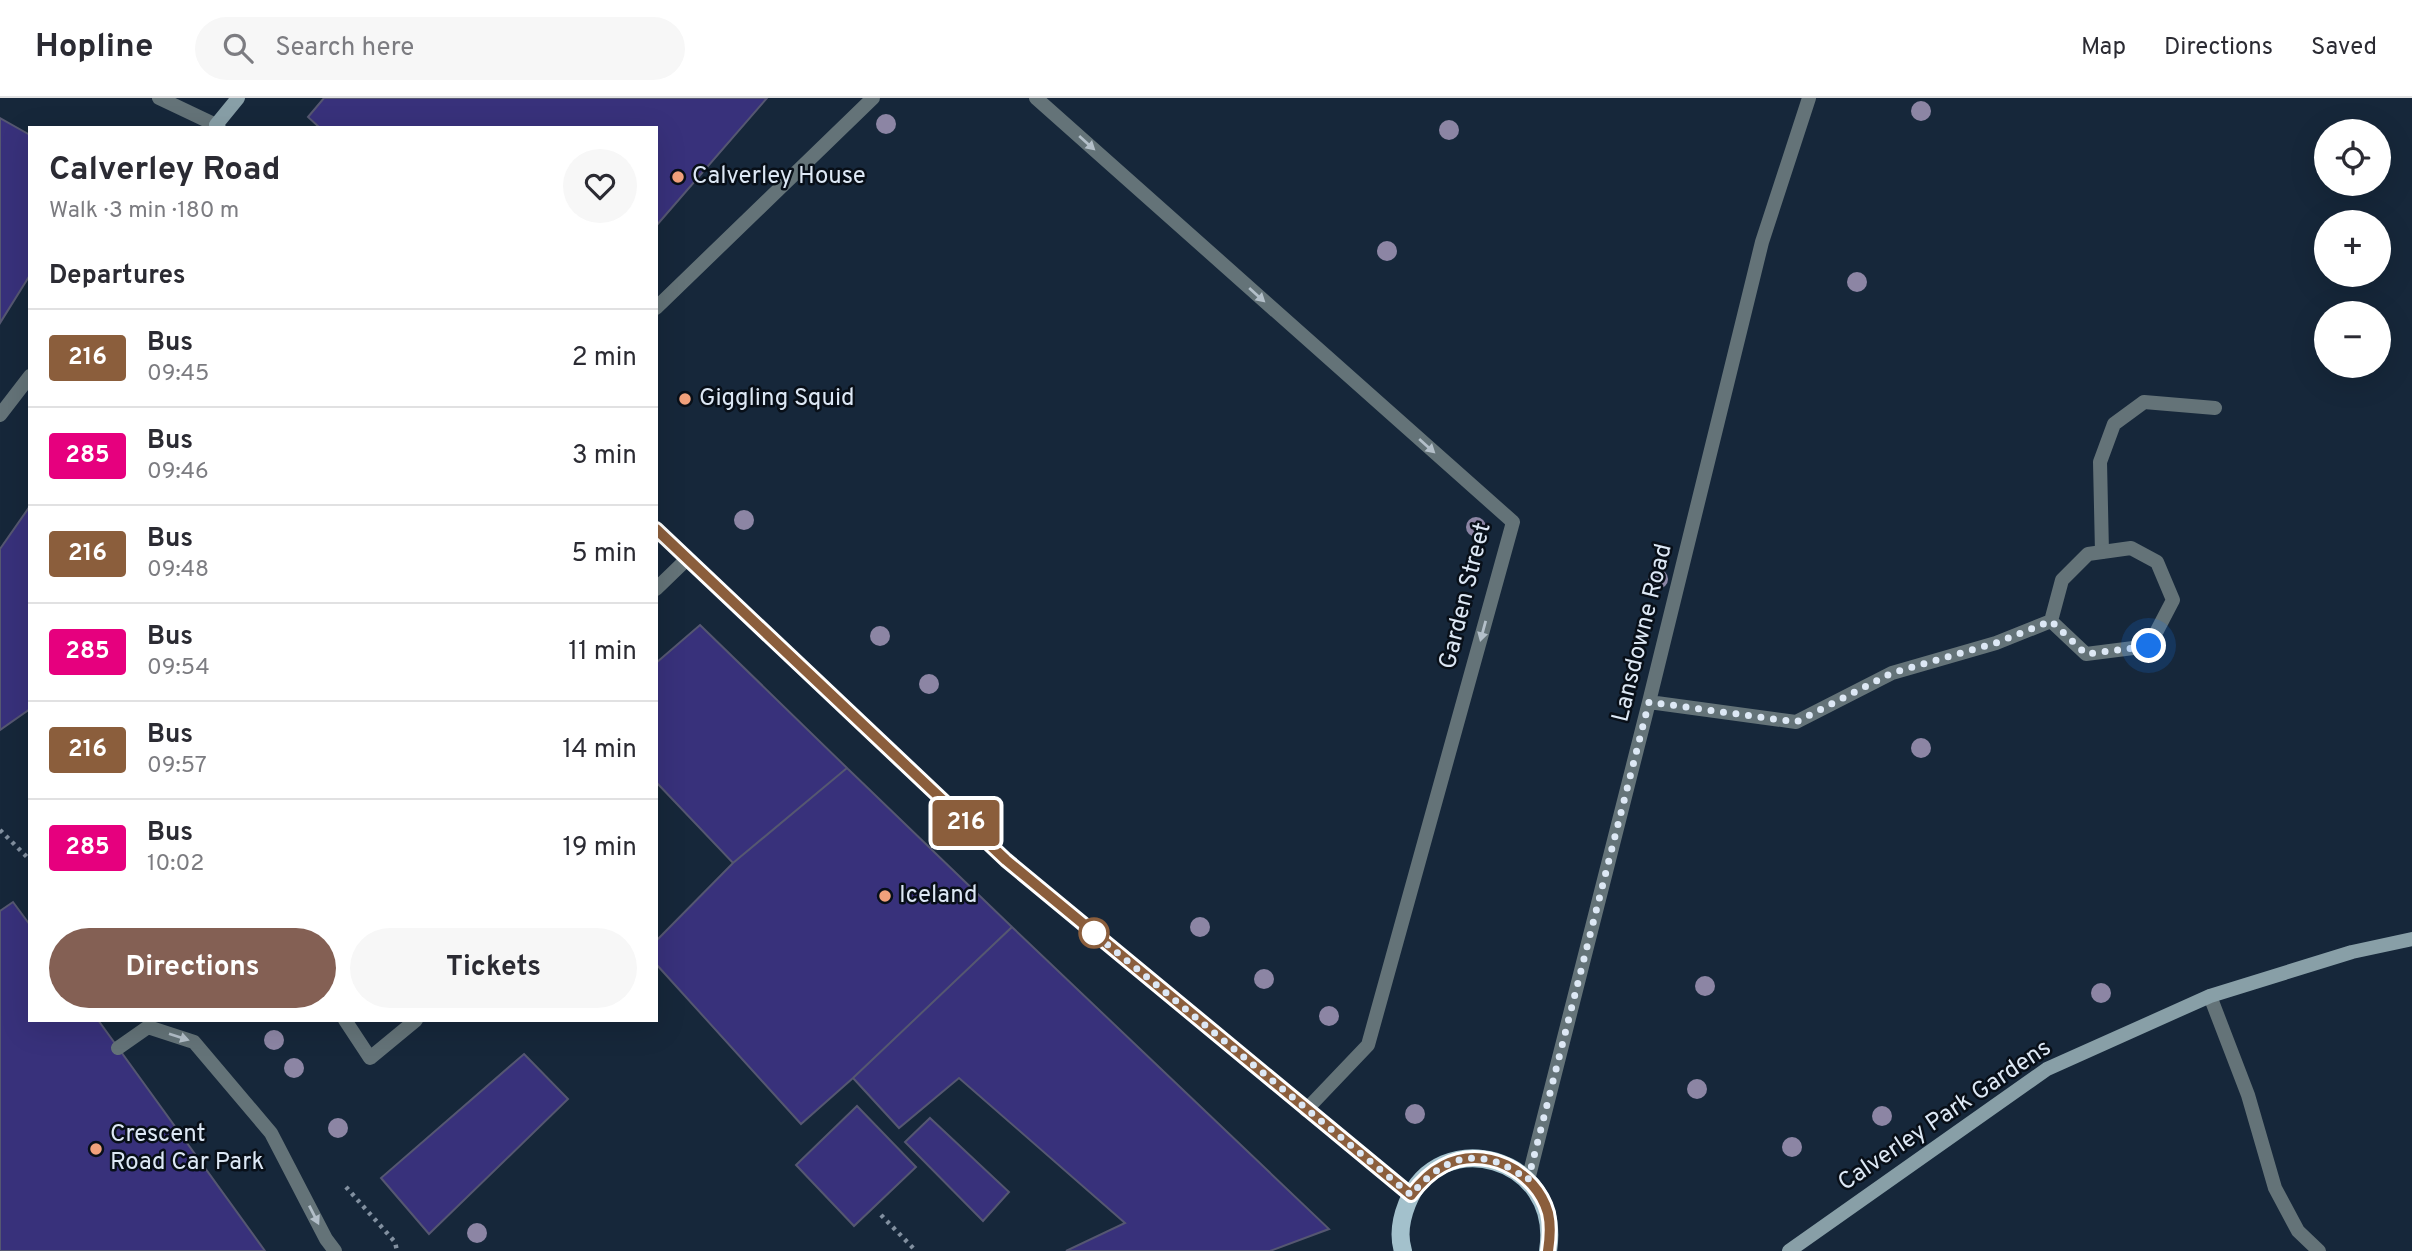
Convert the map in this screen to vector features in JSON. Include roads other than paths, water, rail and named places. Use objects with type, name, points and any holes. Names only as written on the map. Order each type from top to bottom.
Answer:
[{"type":"main road","points":[[1403,1251],[1401,1218],[1411,1195],[1425,1177],[1444,1165],[1466,1159],[1488,1159],[1510,1167],[1528,1180],[1541,1196],[1548,1213],[1551,1233],[1548,1251]]},
{"type":"street","points":[[159,98],[214,126]]},
{"type":"street","points":[[217,126],[237,98]]},
{"type":"street","points":[[658,306],[873,98]]},
{"type":"street","name":"Garden Street","points":[[1036,98],[1513,522],[1368,1045],[1306,1110]]},
{"type":"street","name":"Lansdowne Road","points":[[1528,1180],[1762,242],[1809,98]]},
{"type":"street","points":[[0,415],[5,399],[28,378]]},
{"type":"street","points":[[2102,552],[2100,462],[2114,424],[2144,402],[2215,408]]},
{"type":"street","points":[[658,531],[1006,860],[1411,1195]]},
{"type":"street","points":[[2131,548],[2157,562],[2172,600],[2149,646],[2086,654],[2051,621],[2062,580],[2088,554],[2131,548]]},
{"type":"street","points":[[658,587],[687,559]]},
{"type":"street","points":[[1649,702],[1796,722],[1892,673],[1996,643],[2051,621]]},
{"type":"street","name":"Calverley Park Gardens","points":[[1789,1251],[2047,1069],[2210,996],[2352,952],[2412,939]]},
{"type":"street","points":[[2210,996],[2248,1096],[2275,1188],[2298,1231],[2319,1251]]},
{"type":"street","points":[[346,1022],[370,1058],[414,1022]]},
{"type":"street","points":[[118,1048],[148,1027],[194,1042],[271,1133],[335,1251]]},
{"type":"place","name":"Calverley House","points":[[678,177]]},
{"type":"place","name":"Giggling Squid","points":[[685,399]]},
{"type":"place","name":"Iceland","points":[[885,896]]},
{"type":"place","name":"Crescent Road Car Park","points":[[96,1149]]}]
